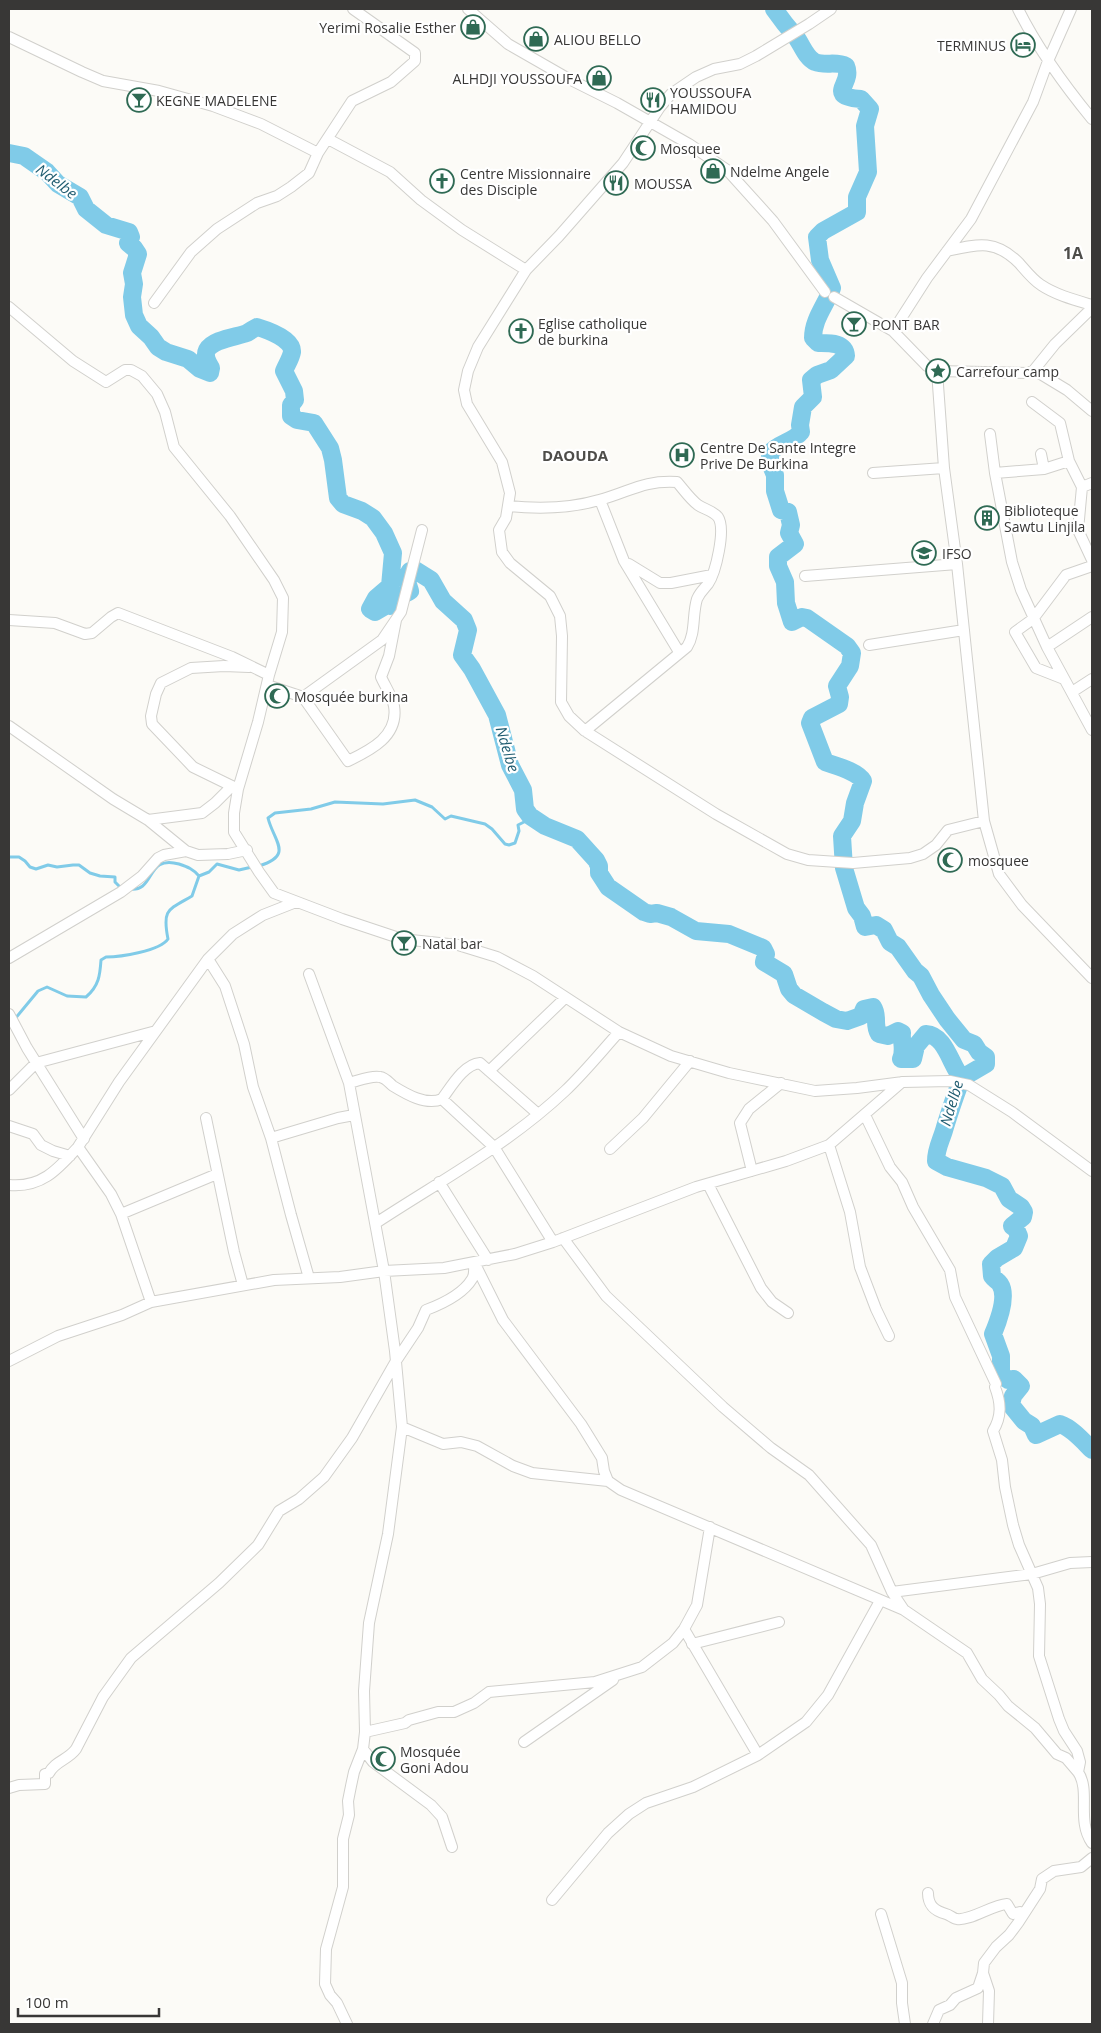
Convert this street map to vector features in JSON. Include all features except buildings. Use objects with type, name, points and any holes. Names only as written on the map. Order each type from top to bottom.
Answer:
[{"type":"street","points":[[154,303],[191,252],[217,228],[249,208],[291,187],[309,173],[318,153],[352,101],[391,82],[415,61],[415,53],[353,9]]},
{"type":"street","points":[[468,9],[508,44],[569,79],[651,122],[689,144],[727,170],[773,221],[830,295],[893,331],[927,366],[937,371],[1028,373],[1034,370],[1055,344],[1092,306],[1050,291],[1039,284],[1012,257],[996,246],[975,245],[947,251]]},
{"type":"street","points":[[830,9],[809,24],[740,64],[714,70],[685,83],[660,107],[623,163],[526,270],[478,347],[468,371],[464,390],[467,404],[502,462],[510,493],[506,518],[499,530],[502,552],[510,563],[550,596],[560,616],[562,636],[561,702],[569,716],[585,731],[716,814],[788,854],[808,860],[853,863],[910,858],[923,854],[936,844],[948,830],[984,822]]},
{"type":"street","points":[[1018,9],[1048,61],[1071,94],[1092,119]]},
{"type":"street","points":[[893,331],[927,278],[972,219],[1033,102],[1048,61],[1071,9]]},
{"type":"street","points":[[9,37],[103,80],[159,91],[213,106],[261,124],[318,153]]},
{"type":"street","points":[[328,139],[390,172],[421,200],[462,230],[526,270]]},
{"type":"street","points":[[9,307],[73,361],[106,382],[125,370],[131,370],[142,376],[157,394],[165,412],[174,447],[230,516],[274,580],[283,598],[282,632],[258,722],[235,788],[234,813],[234,832],[274,893],[402,939],[458,946],[497,957],[533,976],[619,1032],[671,1056],[729,1073],[816,1090],[857,1088],[903,1082],[950,1080],[969,1085],[1012,1112],[1091,1167]]},
{"type":"street","points":[[1034,370],[1067,390],[1092,411]]},
{"type":"street","points":[[937,371],[944,468],[957,564],[984,822],[999,874],[1022,905],[1092,978]]},
{"type":"street","points":[[1032,402],[1060,423],[1069,461],[1082,487],[1078,530],[1092,560]]},
{"type":"street","points":[[990,434],[995,473],[1012,562],[1021,590],[1047,647],[1092,730]]},
{"type":"street","points":[[1041,454],[1044,469]]},
{"type":"street","points":[[995,473],[1044,469],[1069,461]]},
{"type":"street","points":[[873,473],[944,468]]},
{"type":"street","points":[[508,506],[532,508],[565,507],[600,500],[632,488],[659,481],[677,482],[698,505],[716,515],[719,519],[720,541],[717,563],[708,584],[700,593],[694,610],[692,639],[687,647],[585,731]]},
{"type":"street","points":[[1082,487],[1092,483]]},
{"type":"street","points":[[600,500],[624,561],[679,652]]},
{"type":"street","points":[[303,697],[382,640],[401,612],[422,530]]},
{"type":"street","points":[[624,561],[660,582],[671,583],[712,575]]},
{"type":"street","points":[[805,576],[957,564]]},
{"type":"street","points":[[1064,679],[1036,668],[1014,632],[1033,619],[1066,575],[1092,566]]},
{"type":"street","points":[[9,620],[55,624],[85,634],[92,633],[118,613],[232,656],[255,668],[268,680],[303,697],[348,761],[368,752],[384,740],[395,721],[394,704],[381,677],[389,656],[396,620]]},
{"type":"street","points":[[1047,647],[1092,617]]},
{"type":"street","points":[[869,645],[964,630]]},
{"type":"street","points":[[235,788],[193,767],[152,724],[151,716],[156,694],[161,683],[191,668],[224,666],[255,668]]},
{"type":"street","points":[[1072,692],[1092,679]]},
{"type":"street","points":[[10,728],[113,799],[148,820],[186,851],[198,855],[228,854],[247,850]]},
{"type":"street","points":[[148,820],[202,813],[235,788]]},
{"type":"street","points":[[9,958],[121,892],[131,885],[158,858],[186,851]]},
{"type":"street","points":[[9,1185],[33,1184],[43,1179],[70,1156],[81,1143],[119,1082],[208,959],[232,934],[264,915],[296,902]]},
{"type":"street","points":[[208,959],[224,986],[244,1044],[254,1087],[271,1138],[309,1278]]},
{"type":"street","points":[[309,974],[349,1083],[384,1271],[396,1360],[402,1427],[388,1534],[369,1623],[364,1691],[365,1732],[363,1749],[351,1786],[348,1822],[343,1839],[343,1887],[326,1949],[325,1984],[347,2024]]},
{"type":"street","points":[[489,1071],[565,998]]},
{"type":"street","points":[[9,1014],[121,1214],[151,1302]]},
{"type":"street","points":[[9,1090],[36,1063],[156,1031]]},
{"type":"street","points":[[376,1222],[464,1168],[538,1114],[564,1092],[619,1032]]},
{"type":"street","points":[[610,1150],[642,1118],[690,1061]]},
{"type":"street","points":[[349,1083],[378,1076],[408,1094],[429,1101],[442,1099],[468,1068],[480,1063],[538,1114]]},
{"type":"street","points":[[9,1361],[58,1336],[122,1315],[151,1302],[274,1280],[444,1268],[488,1260],[558,1240],[708,1184],[786,1161],[829,1144],[903,1082]]},
{"type":"street","points":[[752,1171],[740,1122],[749,1110],[781,1083]]},
{"type":"street","points":[[442,1099],[494,1147],[558,1240],[606,1296],[723,1407],[771,1448],[809,1474],[872,1545],[892,1592],[904,1610]]},
{"type":"street","points":[[271,1138],[354,1115]]},
{"type":"street","points":[[865,1115],[890,1167],[902,1182],[913,1207],[950,1270],[955,1297],[996,1384],[995,1388],[1001,1402],[998,1423],[993,1431],[1002,1460],[1005,1487],[1013,1525],[1038,1588],[1040,1604],[1039,1656],[1061,1725],[1077,1751],[1080,1762],[1078,1772]]},
{"type":"street","points":[[206,1118],[243,1285]]},
{"type":"street","points":[[9,1126],[33,1134],[41,1145],[70,1156]]},
{"type":"street","points":[[829,1144],[850,1212],[860,1267],[876,1309],[890,1336]]},
{"type":"street","points":[[121,1214],[218,1174]]},
{"type":"street","points":[[439,1182],[488,1260]]},
{"type":"street","points":[[708,1184],[761,1288],[772,1302],[788,1312]]},
{"type":"street","points":[[9,1788],[19,1785],[45,1784],[46,1774],[49,1773],[56,1763],[71,1756],[92,1721],[103,1697],[131,1658],[219,1583],[258,1545],[279,1511],[299,1499],[324,1477],[352,1438],[396,1360],[418,1328],[426,1310],[463,1289],[474,1277],[474,1263]]},
{"type":"street","points":[[474,1263],[503,1320],[581,1424],[602,1458],[608,1481]]},
{"type":"street","points":[[402,1427],[442,1444],[461,1442],[477,1446],[513,1466],[532,1473],[608,1481],[621,1490],[904,1610],[967,1653],[982,1679],[1008,1706],[1034,1728],[1057,1754],[1066,1758],[1078,1772],[1082,1785],[1084,1825],[1092,1843]]},
{"type":"street","points":[[365,1732],[405,1723],[438,1712],[454,1712],[474,1703],[489,1692],[595,1682],[642,1667],[673,1643],[698,1606],[710,1528]]},
{"type":"street","points":[[892,1592],[1032,1574],[1070,1563],[1092,1562]]},
{"type":"street","points":[[552,1900],[608,1833],[629,1814],[646,1803],[693,1787],[758,1755],[806,1722],[828,1695],[880,1601]]},
{"type":"street","points":[[692,1644],[779,1622]]},
{"type":"street","points":[[684,1629],[758,1755]]},
{"type":"street","points":[[524,1742],[622,1674]]},
{"type":"street","points":[[363,1749],[373,1762],[430,1805],[442,1817],[452,1847]]},
{"type":"street","points":[[933,2024],[939,2010],[950,2005],[956,1998],[978,1988],[984,1963],[996,1947],[1009,1935],[1024,1914],[1040,1888],[1042,1879],[1054,1871],[1081,1867],[1092,1858]]},
{"type":"street","points":[[928,1893],[928,1902],[933,1909],[956,1919],[982,1912],[996,1905],[1007,1904],[1010,1913],[1020,1912],[1024,1914]]},
{"type":"street","points":[[881,1914],[902,1983],[905,2024]]},
{"type":"street","points":[[983,1973],[989,1990],[988,2024]]},
{"type":"waterway","points":[[774,9],[812,60],[819,63],[846,66],[847,78],[842,92],[844,95],[861,99],[870,109],[865,126],[868,172],[857,197],[857,212],[823,231],[817,237],[820,260],[832,288],[817,318],[813,338],[818,343],[831,343],[840,346],[845,351],[846,356],[831,370],[817,375],[811,380],[813,397],[803,407],[800,425],[801,432],[770,453],[770,463],[775,475],[775,491],[781,510],[788,512],[791,525],[789,533],[795,544],[778,557],[778,566],[785,582],[786,603],[792,622],[802,617],[807,618],[847,646],[852,653],[850,666],[837,686],[840,697],[839,704],[812,718],[810,723],[825,762],[856,774],[863,781],[855,803],[852,821],[842,836],[844,868],[856,908],[862,916],[865,927],[876,925],[884,930],[890,942],[898,947],[915,971],[921,976],[947,1019],[964,1040],[974,1044],[979,1052],[986,1057],[986,1064],[962,1078]]},
{"type":"waterway","name":"Ndelbe","points":[[9,153],[24,156],[47,172],[58,184],[80,197],[86,209],[106,225],[129,232],[131,237],[128,243],[138,254],[132,273],[134,315],[139,326],[151,337],[158,347],[166,352],[188,359],[200,369],[210,373],[211,368],[206,352],[214,343],[247,333],[257,327],[279,336],[288,343],[292,352],[284,371],[294,391],[295,400],[291,405],[291,416],[297,420],[314,423],[330,448],[338,498],[343,504],[362,511],[373,518],[384,533],[393,553],[390,586],[376,598],[370,609],[375,612],[387,605],[390,606],[410,591],[406,578],[410,571],[415,570],[431,580],[443,601],[464,620],[468,630],[462,655],[472,669],[497,715],[510,765],[523,790],[525,809],[530,816],[545,826],[577,839],[596,860],[599,866],[599,873],[608,887],[644,912],[671,917],[696,931],[729,934],[763,948],[766,954],[764,962],[784,974],[789,989],[794,995],[823,1012],[836,1019],[847,1021],[861,1016],[864,1009],[873,1007],[879,1034],[888,1036],[898,1031],[902,1033],[903,1052],[901,1059],[913,1059],[916,1046],[926,1034],[939,1040],[962,1078],[938,1148],[936,1161],[947,1167],[986,1178],[1002,1186],[1009,1199],[1021,1207],[1024,1212],[1023,1217],[1012,1226],[1016,1229],[1019,1236],[1014,1248],[991,1264],[992,1276],[1000,1284],[1003,1295],[1003,1302],[993,1334],[1001,1356],[1001,1374],[1008,1380],[1014,1379],[1021,1386],[1013,1396],[1011,1405],[1024,1421],[1032,1426],[1036,1435],[1060,1424],[1073,1432],[1092,1450]]},
{"type":"waterway","points":[[259,866],[270,862],[279,852],[279,847],[268,818],[275,813],[311,809],[335,802],[383,804],[415,800],[432,807],[445,819],[451,816],[485,824],[505,844],[509,845],[515,843],[519,831],[518,825],[532,818]]},
{"type":"waterway","points":[[9,857],[19,857],[30,867],[36,869],[48,865],[57,867],[79,865],[90,873],[115,877],[115,882],[121,888]]},
{"type":"waterway","points":[[129,889],[138,889],[148,880],[155,869],[161,864],[168,862],[188,867],[199,876]]},
{"type":"waterway","points":[[199,876],[209,872],[217,864],[239,870],[252,867]]},
{"type":"waterway","points":[[14,1020],[38,991],[47,987],[67,996],[86,997],[94,989],[98,980],[101,960],[106,957],[149,950],[164,943],[168,939],[166,922],[169,912],[177,904],[192,896],[199,876]]},
{"type":"place","name":"Yerimi Rosalie Esther","points":[[473,27]]},
{"type":"place","name":"ALIOU BELLO","points":[[536,39]]},
{"type":"place","name":"TERMINUS","points":[[1023,45]]},
{"type":"place","name":"ALHDJI YOUSSOUFA","points":[[599,78]]},
{"type":"place","name":"KEGNE MADELENE","points":[[139,100]]},
{"type":"place","name":"YOUSSOUFA HAMIDOU","points":[[653,100]]},
{"type":"place","name":"Mosquee","points":[[643,148]]},
{"type":"place","name":"Ndelme Angele","points":[[713,171]]},
{"type":"place","name":"Centre Missionnaire des Disciple","points":[[442,181]]},
{"type":"place","name":"MOUSSA","points":[[616,183]]},
{"type":"place","name":"PONT BAR","points":[[854,324]]},
{"type":"place","name":"Eglise catholique de burkina","points":[[521,331]]},
{"type":"place","name":"Carrefour camp","points":[[938,371]]},
{"type":"place","name":"Centre De Sante Integre Prive De Burkina","points":[[682,455]]},
{"type":"place","name":"Biblioteque Sawtu Linjila","points":[[987,518]]},
{"type":"place","name":"IFSO","points":[[924,553]]},
{"type":"place","name":"Mosquée burkina","points":[[277,696]]},
{"type":"place","name":"mosquee","points":[[950,860]]},
{"type":"place","name":"Natal bar","points":[[404,943]]},
{"type":"place","name":"Mosquée Goni Adou","points":[[383,1759]]},
{"type":"district","name":"1A","points":[[1073,253]]},
{"type":"district","name":"DAOUDA","points":[[575,455]]}]
